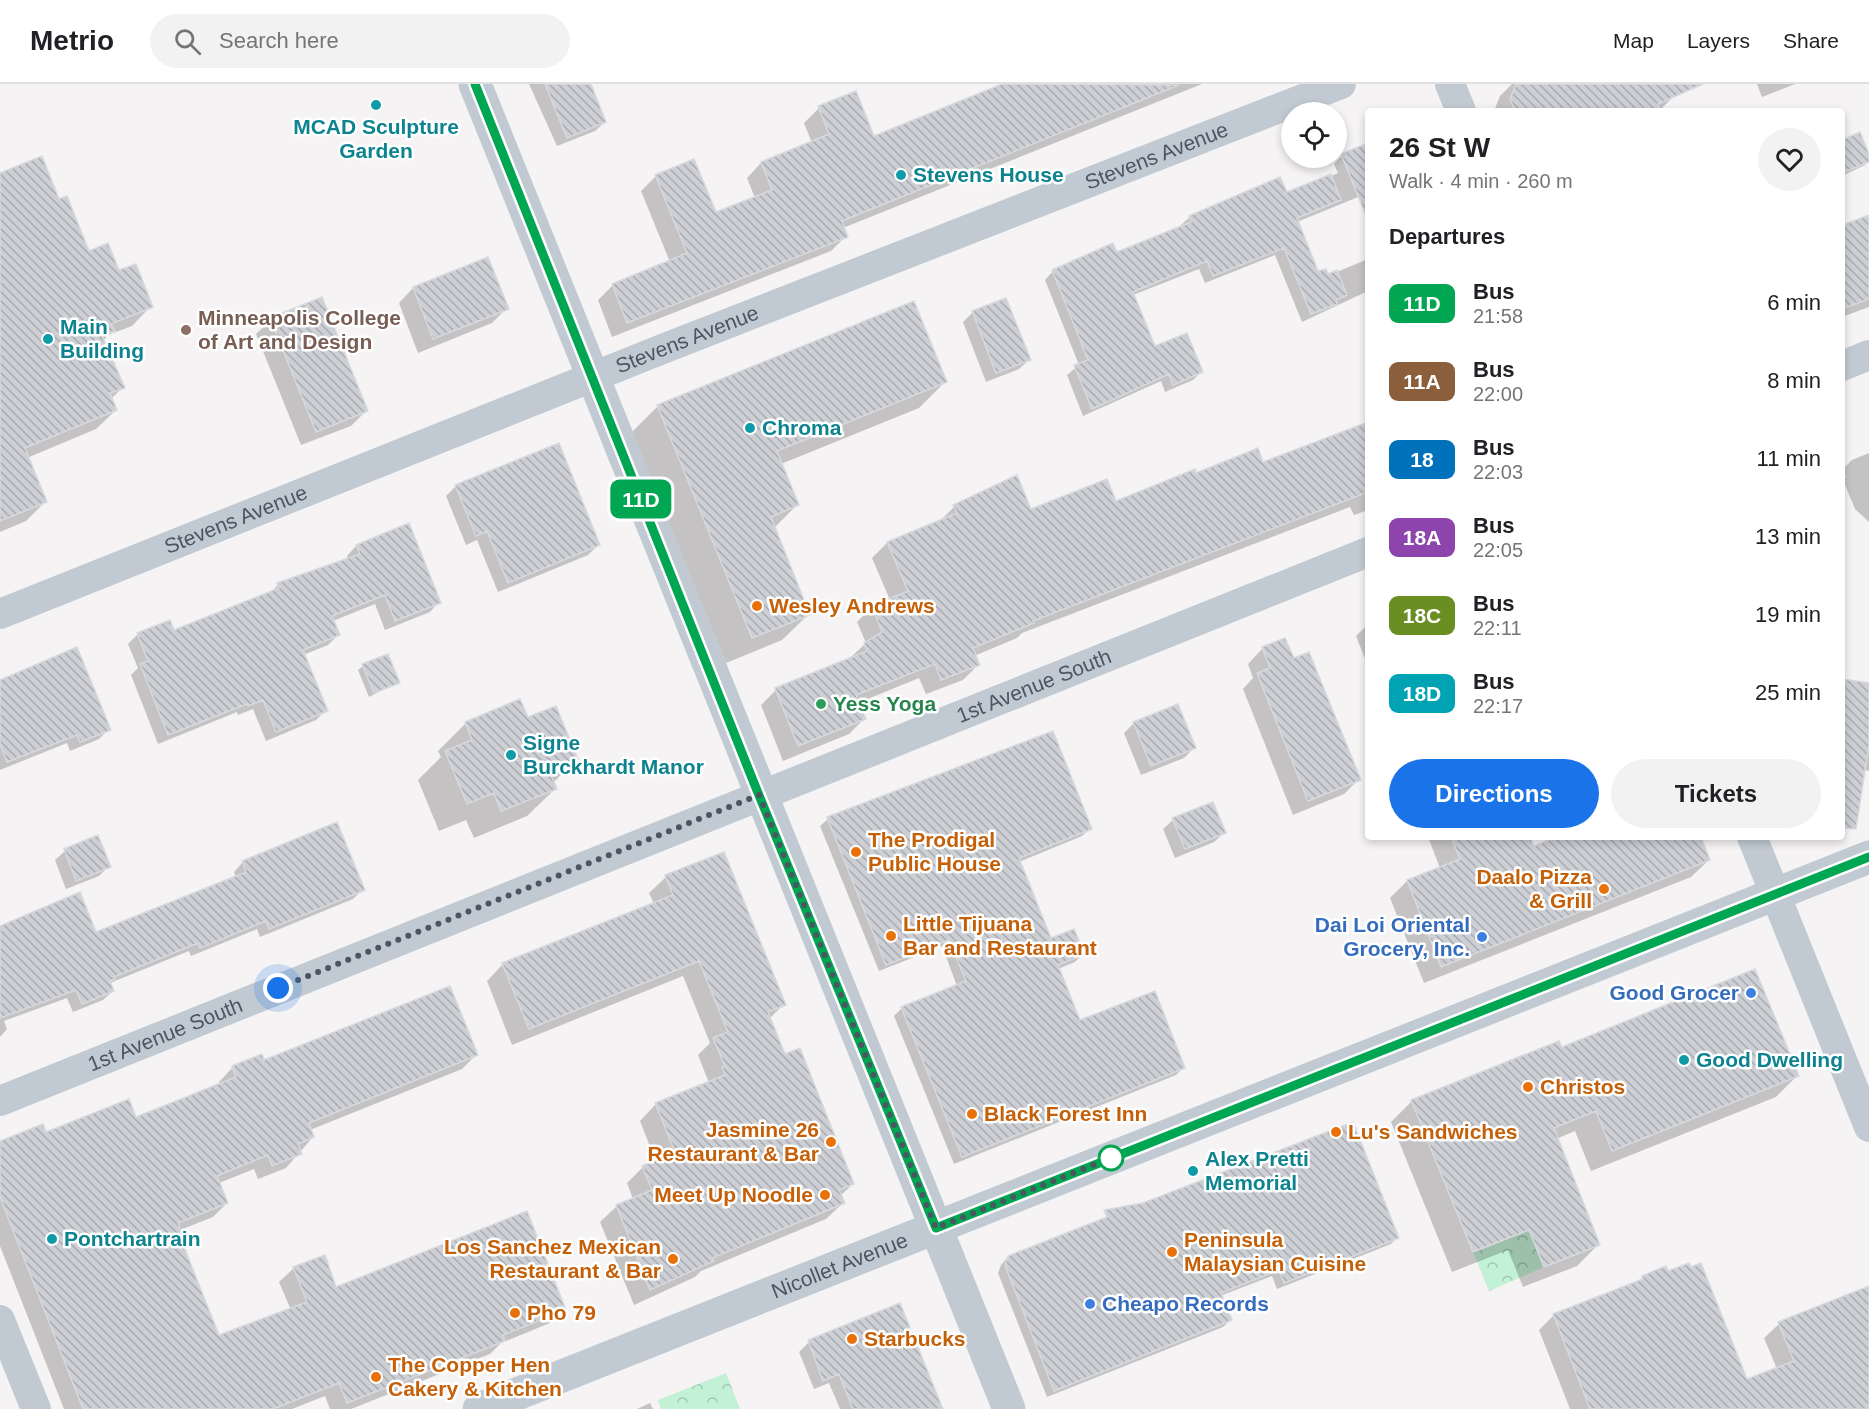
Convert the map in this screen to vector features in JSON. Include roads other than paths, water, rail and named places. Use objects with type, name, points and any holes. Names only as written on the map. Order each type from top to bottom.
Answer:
[{"type":"street","points":[[475,84],[759,795],[1009,1409]]},
{"type":"street","name":"Stevens Avenue","points":[[0,614],[593,376],[1341,84]]},
{"type":"street","points":[[1450,84],[1460,108]]},
{"type":"street","points":[[1845,365],[1869,355]]},
{"type":"street","name":"1st Avenue South","points":[[0,1101],[1365,553]]},
{"type":"street","points":[[1753,840],[1869,1127]]},
{"type":"street","name":"Nicollet Avenue","points":[[479,1409],[1869,857]]},
{"type":"street","points":[[0,1320],[36,1409]]},
{"type":"place","name":"MCAD Sculpture Garden","points":[[376,105]]},
{"type":"place","name":"Stevens House","points":[[901,175]]},
{"type":"place","name":"Minneapolis College of Art and Design","points":[[186,330]]},
{"type":"place","name":"Main Building","points":[[48,339]]},
{"type":"place","name":"Chroma","points":[[750,428]]},
{"type":"place","name":"Wesley Andrews","points":[[757,606]]},
{"type":"place","name":"Yess Yoga","points":[[821,704]]},
{"type":"place","name":"Signe Burckhardt Manor","points":[[511,755]]},
{"type":"place","name":"The Prodigal Public House","points":[[856,852]]},
{"type":"place","name":"Daalo Pizza & Grill","points":[[1604,889]]},
{"type":"place","name":"Little Tijuana Bar and Restaurant","points":[[891,936]]},
{"type":"place","name":"Dai Loi Oriental Grocery, Inc.","points":[[1482,937]]},
{"type":"place","name":"Good Grocer","points":[[1751,993]]},
{"type":"place","name":"Good Dwelling","points":[[1684,1060]]},
{"type":"place","name":"Christos","points":[[1528,1087]]},
{"type":"place","name":"Black Forest Inn","points":[[972,1114]]},
{"type":"place","name":"Lu's Sandwiches","points":[[1336,1132]]},
{"type":"place","name":"Jasmine 26 Restaurant & Bar","points":[[831,1142]]},
{"type":"place","name":"Alex Pretti Memorial","points":[[1193,1171]]},
{"type":"place","name":"Meet Up Noodle","points":[[825,1195]]},
{"type":"place","name":"Pontchartrain","points":[[52,1239]]},
{"type":"place","name":"Peninsula Malaysian Cuisine","points":[[1172,1252]]},
{"type":"place","name":"Los Sanchez Mexican Restaurant & Bar","points":[[673,1259]]},
{"type":"place","name":"Cheapo Records","points":[[1090,1304]]},
{"type":"place","name":"Pho 79","points":[[515,1313]]},
{"type":"place","name":"Starbucks","points":[[852,1339]]},
{"type":"place","name":"The Copper Hen Cakery & Kitchen","points":[[376,1377]]}]
